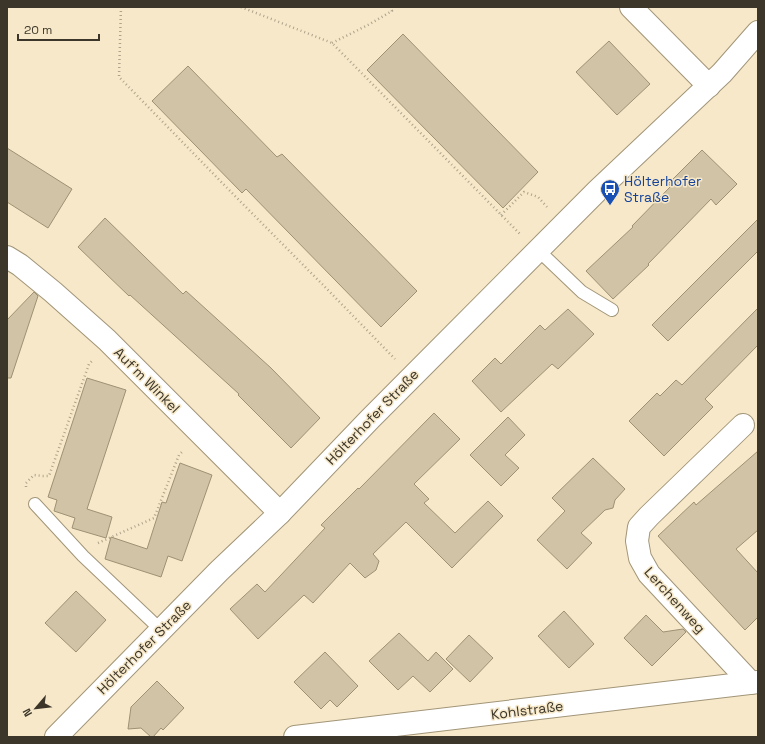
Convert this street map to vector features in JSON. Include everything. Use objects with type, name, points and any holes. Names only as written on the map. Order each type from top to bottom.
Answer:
[{"type":"street","points":[[631,7],[709,86]]},
{"type":"street","name":"Hölterhofer Straße","points":[[56,737],[214,576],[280,513],[412,377],[597,191],[722,73],[758,32]]},
{"type":"street","name":"Auf'm Winkel","points":[[7,258],[20,265],[54,292],[110,343],[280,513]]},
{"type":"street","name":"Lerchenweg","points":[[743,425],[649,516],[639,527],[637,541],[640,558],[649,574],[754,683]]},
{"type":"street","name":"Kohlstraße","points":[[295,737],[754,683]]},
{"type":"lane","points":[[538,250],[582,292],[612,310]]},
{"type":"lane","points":[[35,504],[83,556],[161,630]]},
{"type":"path","points":[[121,7],[119,77],[152,109],[412,377]]},
{"type":"path","points":[[241,7],[332,43],[510,224]]},
{"type":"path","points":[[332,43],[392,11],[390,7]]},
{"type":"path","points":[[501,215],[524,192],[538,197]]},
{"type":"path","points":[[35,504],[26,490],[26,482],[34,475],[49,476],[89,364],[110,343]]},
{"type":"path","points":[[83,556],[99,542],[154,518],[179,455],[201,434]]},
{"type":"building","points":[[403,34],[538,172],[503,208],[367,70]]},
{"type":"building","points":[[609,41],[650,84],[617,115],[576,72]]},
{"type":"building","points":[[188,66],[277,157],[282,154],[417,291],[381,327],[246,189],[242,193],[152,101]]},
{"type":"building","points":[[7,148],[72,189],[48,228],[7,202]]},
{"type":"building","points":[[702,150],[737,184],[716,205],[711,199],[648,264],[649,265],[613,299],[586,271],[633,227],[632,226],[671,186],[668,184]]},
{"type":"building","points":[[105,218],[183,294],[186,291],[271,368],[320,418],[291,448],[238,395],[239,394],[130,295],[129,296],[78,247]]},
{"type":"building","points":[[758,219],[758,251],[668,341],[652,325]]},
{"type":"building","points":[[34,292],[38,296],[11,378],[7,378],[7,320]]},
{"type":"building","points":[[758,308],[758,345],[705,399],[713,407],[664,456],[629,421],[657,393],[660,396],[676,380],[682,385]]},
{"type":"building","points":[[568,309],[594,334],[558,369],[552,364],[501,412],[472,381],[495,358],[501,364],[540,325],[545,330]]},
{"type":"building","points":[[87,378],[126,390],[87,509],[112,517],[106,538],[72,528],[75,518],[54,511],[57,500],[48,497]]},
{"type":"building","points":[[434,413],[460,439],[414,484],[429,499],[424,503],[455,533],[488,501],[503,516],[452,568],[406,522],[373,554],[379,561],[376,570],[365,578],[350,563],[313,603],[304,595],[258,639],[230,609],[257,584],[265,592],[325,528],[321,525]]},
{"type":"building","points":[[508,417],[525,435],[505,455],[519,468],[501,486],[470,455]]},
{"type":"building","points":[[758,451],[758,530],[736,549],[758,573],[758,617],[745,630],[658,536],[694,502],[696,505]]},
{"type":"building","points":[[593,458],[625,489],[615,500],[613,508],[605,510],[581,533],[592,543],[567,569],[537,540],[565,511],[552,498]]},
{"type":"building","points":[[180,463],[212,475],[182,561],[168,556],[161,577],[105,559],[111,537],[147,549],[162,502],[166,503]]},
{"type":"building","points":[[76,591],[106,620],[76,652],[45,623]]},
{"type":"building","points":[[564,611],[594,644],[569,668],[538,636]]},
{"type":"building","points":[[646,615],[663,632],[683,629],[686,632],[652,666],[624,638]]},
{"type":"building","points":[[399,633],[428,661],[436,652],[453,669],[430,692],[413,676],[398,690],[369,661]]},
{"type":"building","points":[[469,635],[493,658],[470,682],[446,659]]},
{"type":"building","points":[[325,652],[358,686],[337,707],[330,700],[321,709],[294,682]]},
{"type":"building","points":[[157,681],[184,708],[163,730],[161,728],[153,737],[151,737],[141,728],[128,729],[131,707]]},
{"type":"place","name":"Hölterhofer Straße","points":[[610,206]]}]
